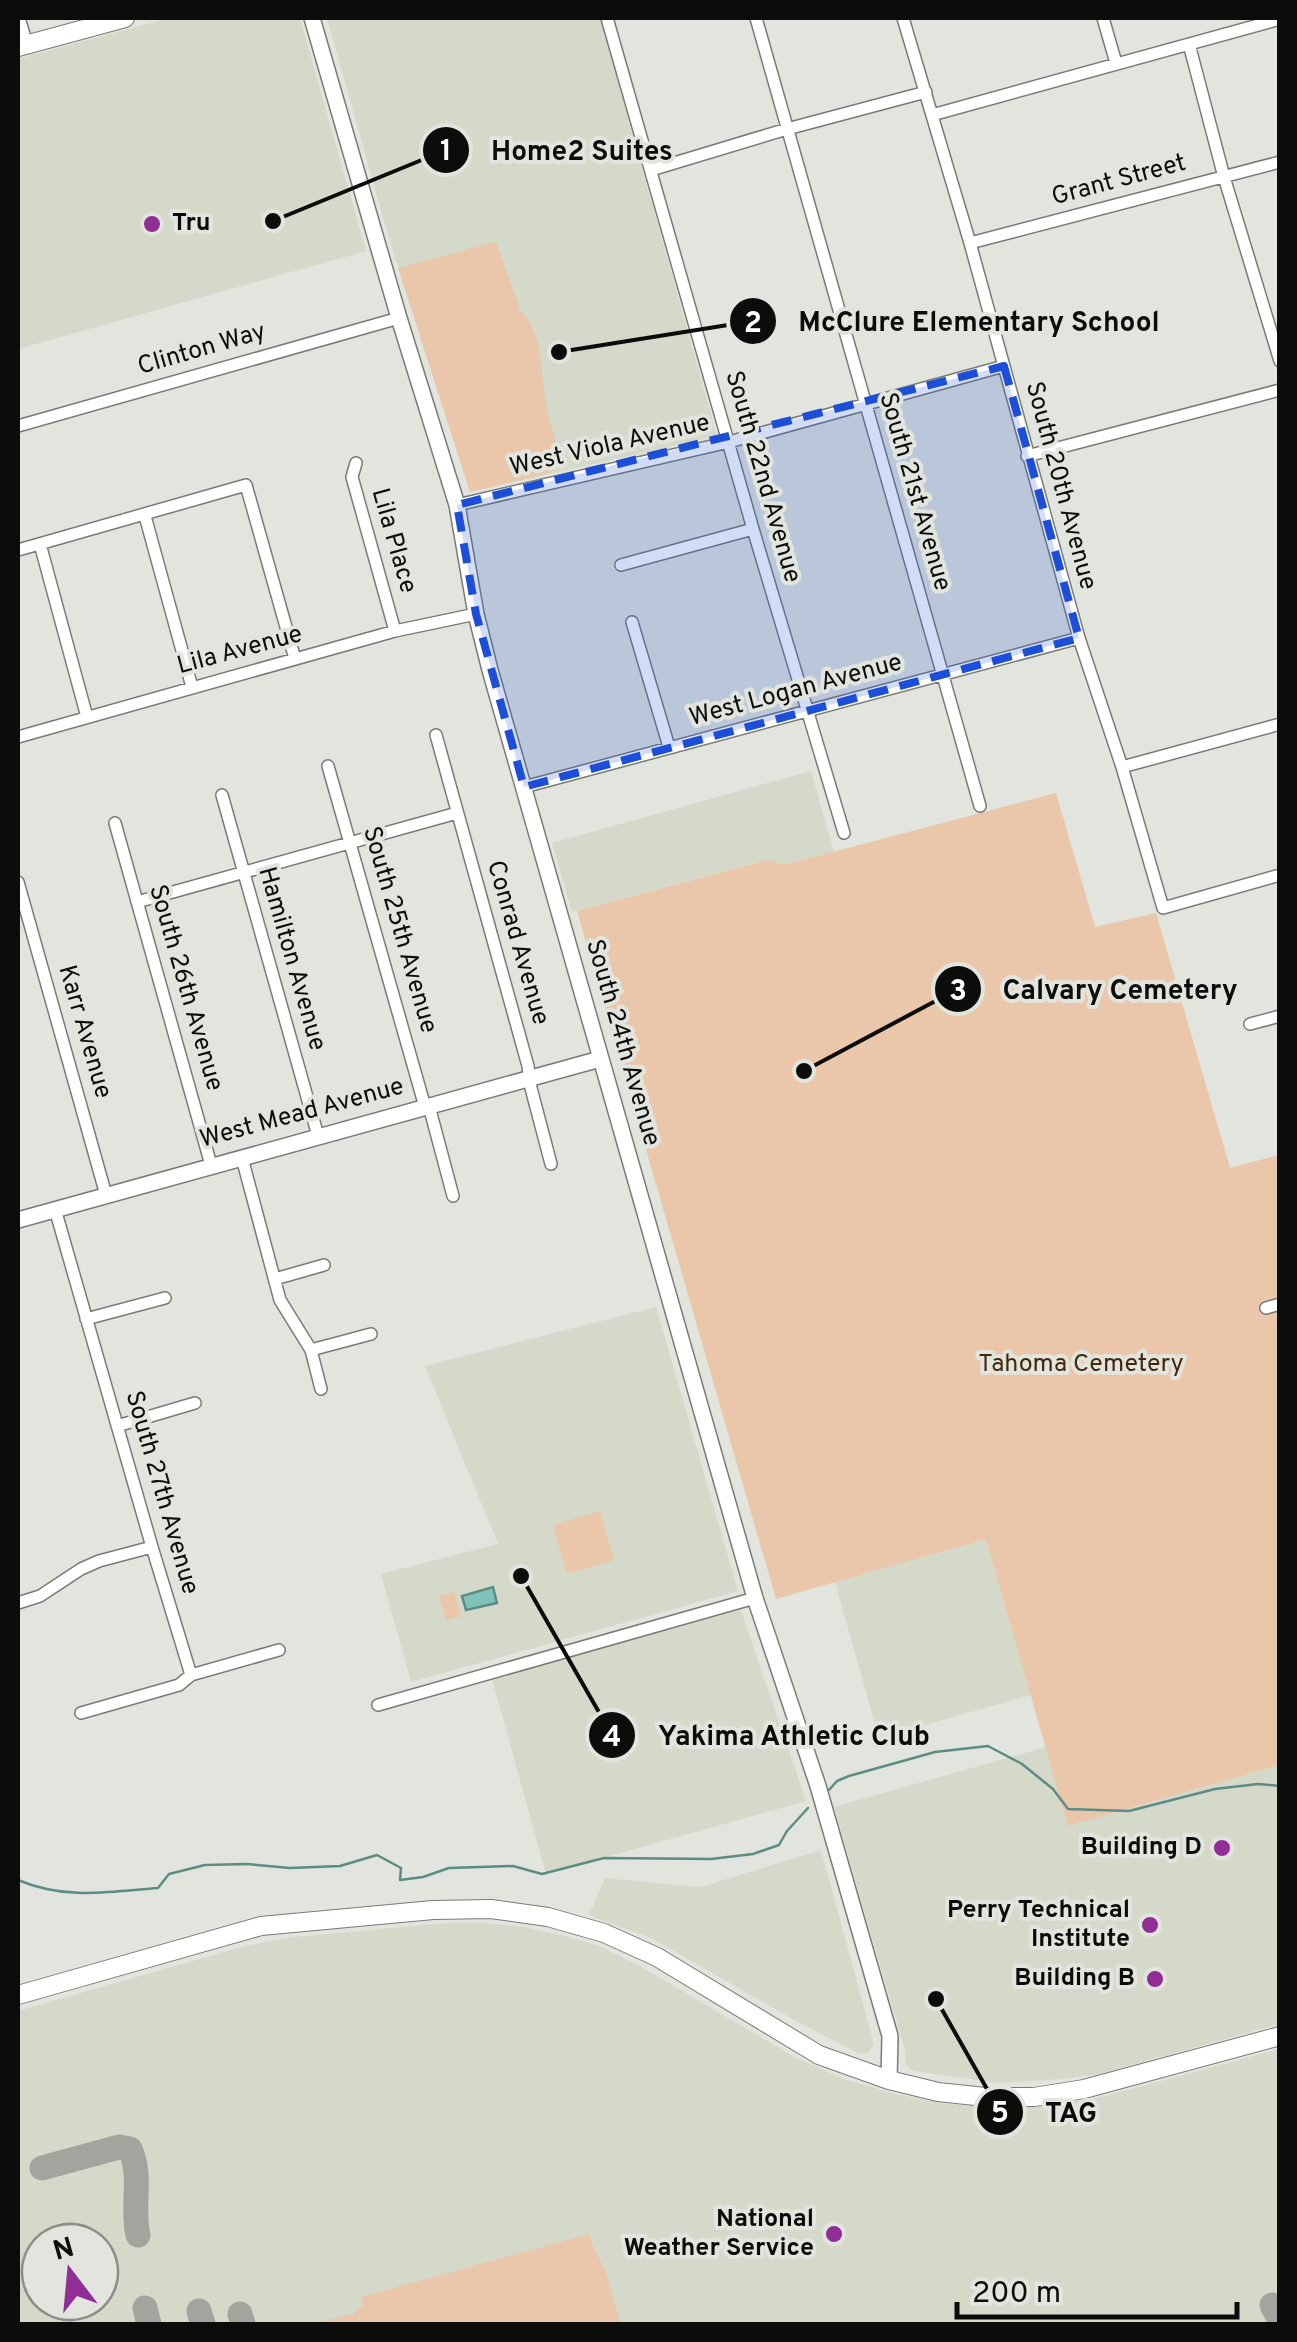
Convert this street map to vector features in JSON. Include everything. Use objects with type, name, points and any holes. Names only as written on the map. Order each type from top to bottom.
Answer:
[{"type":"main road","points":[[22,45],[125,18]]},
{"type":"main road","points":[[18,1995],[261,1926],[433,1910],[491,1909],[548,1917],[604,1933],[657,1957],[819,2055],[889,2080],[938,2092],[1034,2097],[1084,2089],[1280,2036]]},
{"type":"street","points":[[19,18],[22,45]]},
{"type":"street","name":"South 24th Avenue","points":[[312,18],[456,505],[476,614],[600,1059],[755,1598],[818,1786],[890,2036],[889,2080]]},
{"type":"street","name":"South 22nd Avenue","points":[[607,18],[844,833]]},
{"type":"street","name":"South 21st Avenue","points":[[756,18],[980,806]]},
{"type":"street","name":"South 20th Avenue","points":[[903,18],[970,243],[1079,638],[1163,908],[1280,874]]},
{"type":"street","points":[[1103,18],[1116,64]]},
{"type":"street","points":[[932,115],[1280,19]]},
{"type":"street","points":[[1189,44],[1224,177],[1280,361]]},
{"type":"street","points":[[650,170],[926,92]]},
{"type":"street","name":"Grant Street","points":[[970,243],[1280,162]]},
{"type":"street","name":"Clinton Way","points":[[18,426],[399,318]]},
{"type":"street","name":"West Viola Avenue","points":[[456,505],[729,442],[1004,366]]},
{"type":"street","points":[[1027,456],[1280,390]]},
{"type":"street","name":"Lila Place","points":[[356,463],[352,477],[395,631]]},
{"type":"street","points":[[18,550],[246,486],[295,659]]},
{"type":"street","points":[[145,516],[192,687]]},
{"type":"street","points":[[621,565],[753,529]]},
{"type":"street","points":[[40,544],[87,717]]},
{"type":"street","name":"Lila Avenue","points":[[18,737],[395,631],[476,614]]},
{"type":"street","points":[[632,622],[668,748]]},
{"type":"street","name":"West Logan Avenue","points":[[524,787],[1079,638]]},
{"type":"street","points":[[1122,767],[1280,724]]},
{"type":"street","name":"Conrad Avenue","points":[[436,735],[551,1164]]},
{"type":"street","name":"South 25th Avenue","points":[[328,766],[453,1196]]},
{"type":"street","name":"Hamilton Avenue","points":[[222,795],[318,1136]]},
{"type":"street","points":[[137,902],[457,814]]},
{"type":"street","name":"South 26th Avenue","points":[[115,823],[211,1165]]},
{"type":"street","name":"Karr Avenue","points":[[18,882],[106,1194]]},
{"type":"street","points":[[1250,1024],[1280,1016]]},
{"type":"street","name":"West Mead Avenue","points":[[18,1220],[600,1059]]},
{"type":"street","points":[[242,1158],[280,1300],[311,1350],[321,1389]]},
{"type":"street","name":"South 27th Avenue","points":[[56,1209],[192,1676]]},
{"type":"street","points":[[275,1278],[324,1266]]},
{"type":"street","points":[[86,1319],[165,1298]]},
{"type":"street","points":[[1266,1308],[1280,1304]]},
{"type":"street","points":[[311,1350],[371,1334]]},
{"type":"street","points":[[118,1426],[195,1404]]},
{"type":"street","points":[[18,1602],[40,1596],[99,1561],[152,1546]]},
{"type":"street","points":[[378,1705],[755,1598]]},
{"type":"street","points":[[80,1714],[180,1685],[192,1676],[278,1650]]},
{"type":"highlighted area","points":[[1004,366],[1079,638],[524,787],[476,614],[457,505]]},
{"type":"shaded area","points":[[169,18],[300,18],[366,251],[18,349],[18,59]]},
{"type":"shaded area","points":[[327,18],[600,18],[717,436],[470,492],[388,235]]},
{"type":"shaded area","points":[[811,771],[834,852],[784,865],[767,860],[572,912],[552,843]]},
{"type":"shaded area","points":[[656,1307],[738,1591],[411,1682],[381,1574],[498,1544],[425,1366]]},
{"type":"shaded area","points":[[986,1539],[1031,1695],[879,1738],[835,1582]]},
{"type":"shaded area","points":[[741,1610],[806,1801],[546,1874],[492,1679]]},
{"type":"shaded area","name":"Perry Technical Institute","points":[[1046,1747],[1068,1826],[1279,1765],[1279,2024],[1099,2074],[1062,2079],[999,2083],[913,2071],[906,2065],[905,2050],[834,1807]]},
{"type":"shaded area","points":[[821,1850],[872,2037],[873,2046],[868,2053],[859,2054],[796,2021],[653,1939],[589,1915],[605,1878],[701,1887]]},
{"type":"shaded area","points":[[446,1923],[485,1923],[561,1935],[599,1946],[640,1966],[796,2058],[844,2079],[946,2104],[1051,2105],[1102,2097],[1279,2049],[1279,2324],[18,2324],[18,2011],[245,1946],[293,1937]]},
{"type":"green space","points":[[496,242],[517,308],[536,337],[556,444],[551,452],[552,472],[470,492],[398,268]]},
{"type":"green space","name":"Tahoma Cemetery","points":[[1056,793],[1095,927],[1156,913],[1230,1168],[1279,1155],[1279,1765],[1068,1826],[986,1539],[776,1599],[577,911],[768,860],[784,865]]},
{"type":"green space","points":[[600,1511],[614,1560],[567,1574],[553,1525]]},
{"type":"green space","points":[[454,1592],[461,1616],[446,1621],[439,1596]]},
{"type":"green space","points":[[590,2234],[606,2272],[620,2324],[312,2324],[353,2314],[363,2306],[361,2297]]},
{"type":"water","points":[[493,1587],[497,1603],[466,1610],[462,1596]]},
{"type":"waterway","points":[[829,1790],[849,1776],[935,1752],[988,1746],[1022,1764],[1053,1789],[1068,1809],[1129,1811],[1215,1789],[1258,1784],[1280,1786]]},
{"type":"waterway","points":[[18,1880],[53,1890],[104,1892],[158,1888],[169,1874],[205,1865],[340,1866],[377,1855],[401,1868],[400,1880],[449,1868],[513,1866],[542,1874],[604,1858],[711,1859],[753,1854],[779,1845],[808,1808]]},
{"type":"taxiway","points":[[42,2168],[119,2147],[130,2149],[136,2171],[138,2235]]},
{"type":"taxiway","points":[[1272,2305],[1280,2320]]},
{"type":"taxiway","points":[[145,2308],[149,2324]]},
{"type":"taxiway","points":[[199,2311],[203,2324]]},
{"type":"taxiway","points":[[240,2314],[243,2324]]},
{"type":"place","name":"Home2 Suites","points":[[273,221]]},
{"type":"place","name":"Tru","points":[[152,224]]},
{"type":"place","name":"McClure Elementary School","points":[[559,352]]},
{"type":"place","name":"Calvary Cemetery","points":[[804,1071]]},
{"type":"place","name":"Yakima Athletic Club","points":[[521,1576]]},
{"type":"place","name":"Building D","points":[[1222,1848]]},
{"type":"place","name":"Perry Technical Institute","points":[[1150,1925]]},
{"type":"place","name":"Building B","points":[[1155,1979]]},
{"type":"place","name":"TAG","points":[[936,1999]]},
{"type":"place","name":"National Weather Service","points":[[834,2234]]}]
